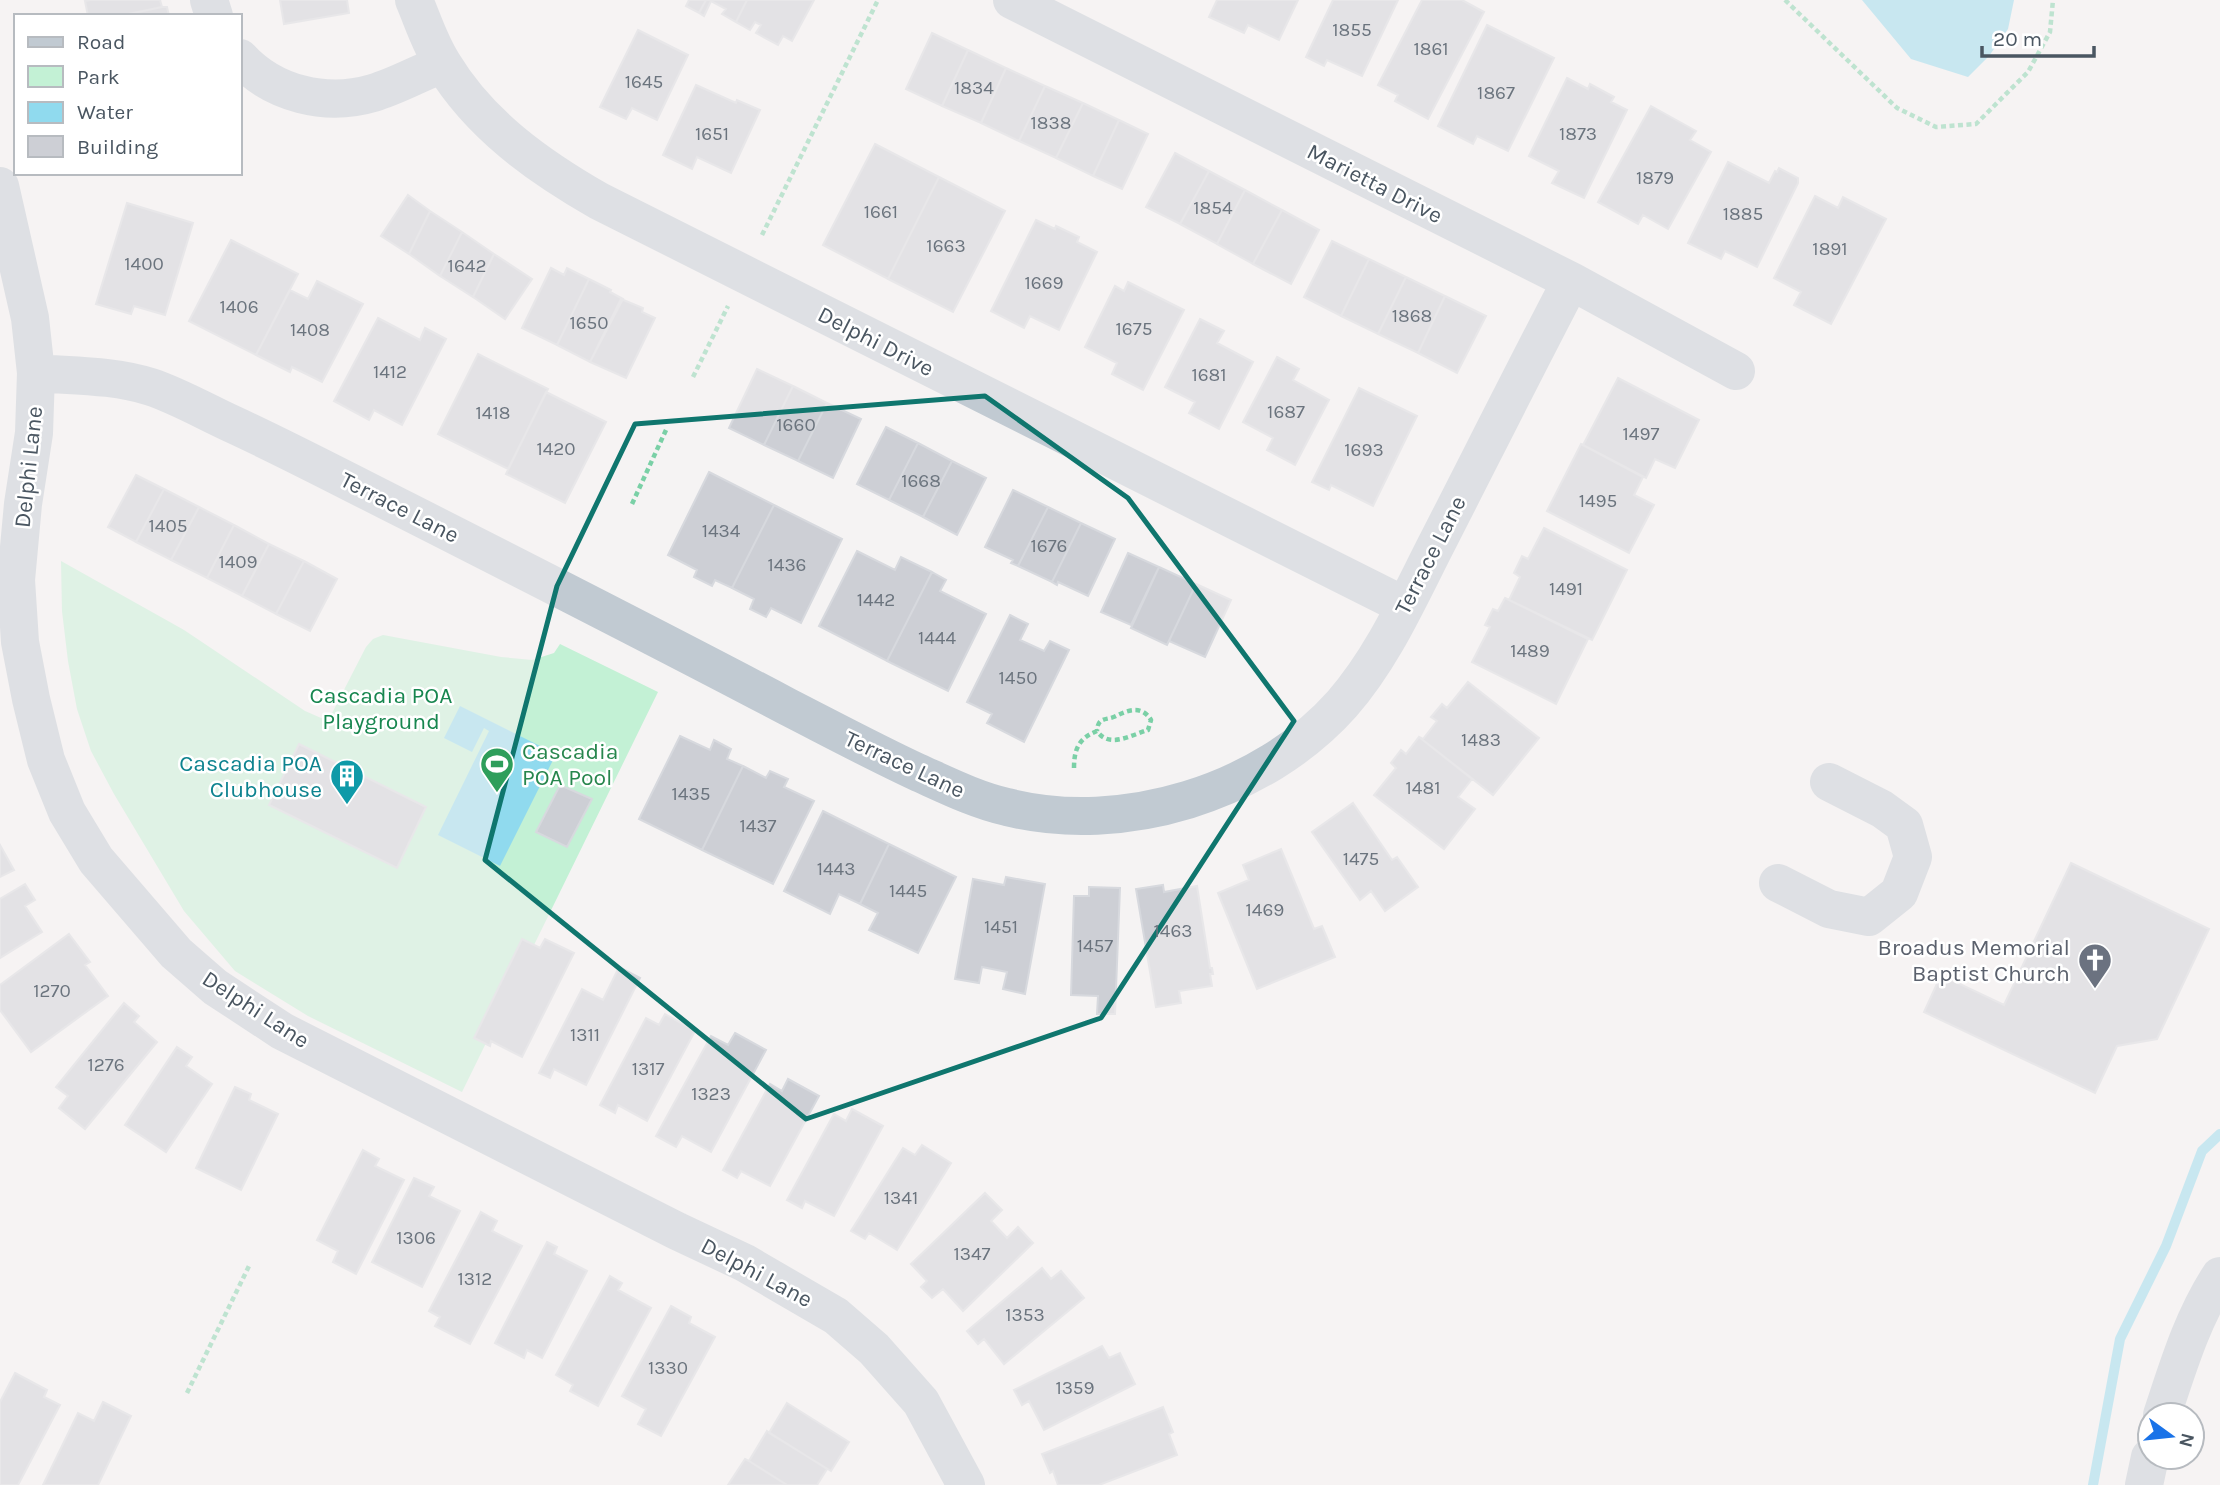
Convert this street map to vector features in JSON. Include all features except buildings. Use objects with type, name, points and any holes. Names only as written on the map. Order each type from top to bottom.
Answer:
[{"type":"street","name":"Delphi Drive","points":[[414,0],[443,64],[467,97],[494,128],[531,160],[590,196],[1405,606]]},
{"type":"street","name":"Marietta Drive","points":[[1012,0],[1571,281],[1736,371]]},
{"type":"street","points":[[242,60],[264,80],[279,87],[295,93],[335,99],[354,98],[376,92],[443,64]]},
{"type":"street","name":"Delphi Lane","points":[[0,186],[30,318],[36,373],[34,433],[23,504],[16,580],[20,642],[46,760],[67,811],[96,860],[176,953],[215,987],[282,1031],[677,1231],[746,1263],[836,1316],[874,1349],[921,1402],[963,1484]]},
{"type":"street","name":"Terrace Lane","points":[[36,373],[127,381],[174,397],[266,440],[582,599],[877,753],[981,799],[1008,808],[1042,814],[1101,815],[1152,808],[1193,798],[1259,770],[1318,729],[1340,706],[1363,678],[1405,606],[1571,281]]},
{"type":"street","points":[[1778,883],[1829,909],[1869,917],[1899,893],[1913,857],[1903,825],[1882,810],[1829,782]]},
{"type":"street","points":[[2167,1401],[2188,1338],[2205,1300],[2220,1276]]},
{"type":"path","points":[[762,235],[878,0]]},
{"type":"path","points":[[1785,0],[1897,108],[1936,127],[1976,124],[2028,72],[2050,32],[2053,0]]},
{"type":"path","points":[[693,377],[728,305]]},
{"type":"path","points":[[632,504],[666,430]]},
{"type":"path","points":[[1129,710],[1143,711],[1151,720],[1148,730],[1112,741],[1105,740],[1097,731],[1098,722],[1103,718],[1113,718],[1129,710]]},
{"type":"path","points":[[1074,768],[1076,749],[1082,738],[1097,731]]},
{"type":"path","points":[[187,1393],[250,1264]]},
{"type":"highlighted area","points":[[985,396],[1128,498],[1294,721],[1101,1018],[806,1119],[485,860],[557,586],[635,424]]},
{"type":"green space","name":"Cascadia POA Playground","points":[[61,561],[184,630],[305,711],[328,721],[366,647],[373,639],[383,635],[501,657],[532,660],[554,653],[560,644],[658,692],[462,1092],[308,1016],[235,971],[184,911],[91,751],[77,709],[68,661],[62,611]]},
{"type":"water","points":[[1862,0],[2014,0],[2008,29],[1989,56],[1968,77],[1911,59]]},
{"type":"water","name":"Cascadia POA Pool","points":[[460,706],[556,754],[500,866],[438,835],[489,731],[484,728],[472,752],[444,738]]},
{"type":"waterway","points":[[2093,1485],[2120,1339],[2166,1246],[2202,1151],[2220,1134]]},
{"type":"place","name":"Cascadia POA Pool","points":[[497,794]]},
{"type":"place","name":"Cascadia POA Clubhouse","points":[[347,806]]},
{"type":"place","name":"Broadus Memorial Baptist Church","points":[[2095,990]]}]
